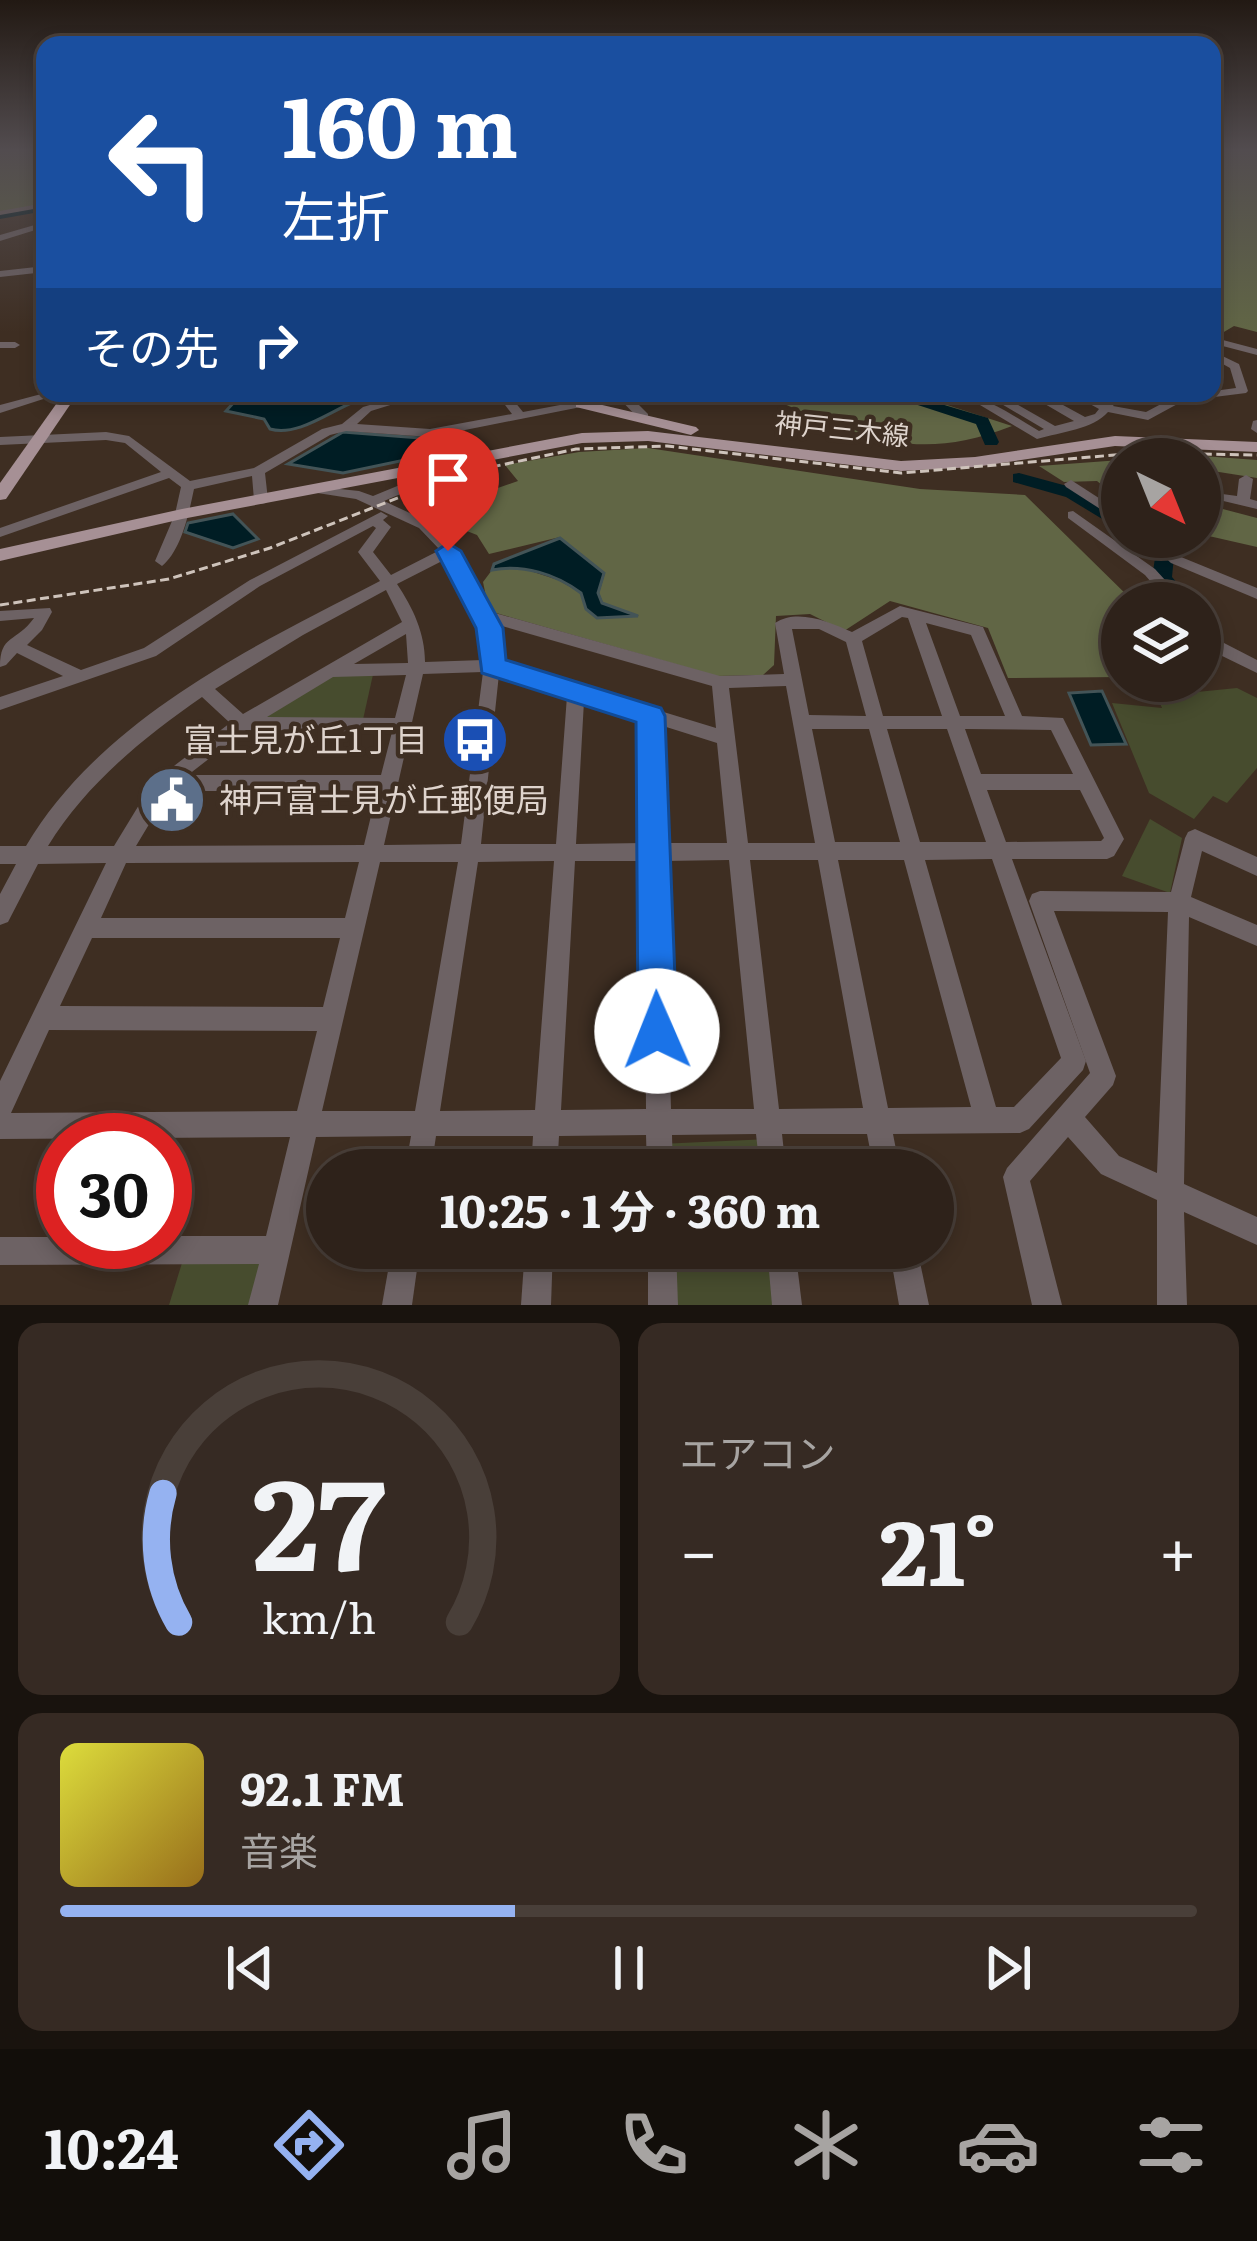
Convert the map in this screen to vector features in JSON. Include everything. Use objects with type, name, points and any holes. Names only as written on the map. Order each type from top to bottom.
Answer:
[{"type":"main road","points":[[0,495],[65,402]]},
{"type":"main road","points":[[580,404],[691,430],[764,437],[779,449]]},
{"type":"main road","name":"神戸三木線","points":[[0,555],[182,514],[582,438],[648,436],[901,466],[1038,444],[1115,441],[1257,447]]},
{"type":"street","points":[[0,238],[36,227]]},
{"type":"street","points":[[0,274],[36,270]]},
{"type":"street","points":[[0,345],[15,345]]},
{"type":"street","points":[[1221,359],[1235,366],[1242,391],[1221,393]]},
{"type":"street","points":[[1221,365],[1252,367]]},
{"type":"street","points":[[0,409],[36,399]]},
{"type":"street","points":[[346,427],[367,409],[392,402]]},
{"type":"street","points":[[509,402],[518,415]]},
{"type":"street","points":[[629,402],[644,417]]},
{"type":"street","points":[[965,402],[994,410]]},
{"type":"street","points":[[974,402],[994,410],[1038,444],[1054,430],[1088,423],[1110,402]]},
{"type":"street","points":[[1005,402],[1054,430]]},
{"type":"street","points":[[1049,402],[1088,423]]},
{"type":"street","points":[[1093,402],[1148,416],[1173,402]]},
{"type":"street","points":[[0,441],[129,440],[188,486],[258,471],[326,432],[346,427],[430,433],[580,404]]},
{"type":"street","points":[[0,704],[150,652],[255,583],[482,455]]},
{"type":"street","points":[[258,471],[261,500]]},
{"type":"street","points":[[0,533],[170,473]]},
{"type":"street","points":[[1246,479],[1250,503]]},
{"type":"street","points":[[1071,484],[1101,505]]},
{"type":"street","points":[[161,561],[182,514],[188,486]]},
{"type":"street","points":[[316,489],[424,525],[448,551],[489,628],[492,666],[470,850],[422,1149]]},
{"type":"street","points":[[262,1305],[416,669],[419,644],[391,582],[365,552],[385,526],[379,510]]},
{"type":"street","points":[[1073,515],[1159,582]]},
{"type":"street","points":[[0,915],[65,804],[117,752],[204,689],[448,551]]},
{"type":"street","points":[[1174,558],[1257,594]]},
{"type":"street","points":[[853,639],[900,611],[977,631],[1016,722]]},
{"type":"street","points":[[0,616],[44,612],[28,637],[13,644],[0,661]]},
{"type":"street","points":[[482,615],[720,682],[793,680]]},
{"type":"street","points":[[0,1126],[1020,1120],[1074,1061],[915,615]]},
{"type":"street","points":[[883,1149],[783,622],[821,624],[853,639],[987,1119]]},
{"type":"street","points":[[0,1108],[121,853],[165,783],[242,724],[410,624]]},
{"type":"street","points":[[13,644],[79,676]]},
{"type":"street","points":[[1221,654],[1257,668]]},
{"type":"street","points":[[331,671],[492,666],[728,739]]},
{"type":"street","points":[[720,682],[742,852],[770,1149]]},
{"type":"street","points":[[204,689],[242,724],[403,725]]},
{"type":"street","points":[[545,1149],[576,693]]},
{"type":"street","points":[[651,716],[659,1149]]},
{"type":"street","points":[[0,855],[1107,850],[1114,838],[1057,723],[802,722]]},
{"type":"street","points":[[973,782],[1087,782]]},
{"type":"street","points":[[165,783],[389,783]]},
{"type":"street","points":[[1172,1305],[1169,1192],[1179,902],[1196,838],[1257,867]]},
{"type":"street","points":[[1047,1305],[1016,1177],[1104,1076],[1040,901],[1179,902],[1257,936]]},
{"type":"street","points":[[86,928],[354,928]]},
{"type":"street","points":[[43,1018],[332,1019]]},
{"type":"street","points":[[1068,1118],[1110,1165],[1257,1231]]},
{"type":"street","points":[[0,1251],[276,1250]]},
{"type":"street","points":[[397,1305],[403,1269]]},
{"type":"street","points":[[536,1305],[538,1269]]},
{"type":"street","points":[[662,1269],[663,1305]]},
{"type":"street","points":[[783,1269],[787,1305]]},
{"type":"street","points":[[907,1269],[914,1305]]},
{"type":"green space","points":[[1221,211],[1257,211],[1257,332],[1234,326],[1221,334]]},
{"type":"green space","points":[[938,402],[1012,426],[949,443],[895,442],[782,403]]},
{"type":"green space","points":[[648,448],[920,489],[1025,495],[1114,582],[1101,582],[1101,677],[1008,678],[988,628],[890,601],[844,631],[810,614],[776,616],[774,665],[763,675],[717,676],[489,611],[483,582],[492,570],[518,567],[581,593],[585,609],[596,618],[639,616],[603,603],[599,593],[605,573],[560,537],[489,554],[477,535],[423,514],[518,481],[505,465],[579,452]]},
{"type":"green space","points":[[1221,457],[1257,460],[1257,478],[1221,472]]},
{"type":"green space","points":[[1101,462],[1101,484],[1064,482],[1039,466]]},
{"type":"green space","points":[[1221,509],[1257,518],[1257,547],[1221,539]]},
{"type":"green space","points":[[374,670],[362,724],[242,723],[331,671]]},
{"type":"green space","points":[[1237,688],[1257,698],[1257,768],[1227,803],[1213,796],[1194,819],[1149,793],[1112,703],[1162,708],[1160,702],[1221,702],[1221,690]]},
{"type":"green space","points":[[1150,819],[1182,838],[1170,893],[1122,876]]},
{"type":"green space","points":[[769,1139],[770,1149],[659,1149],[659,1144]]},
{"type":"green space","points":[[192,1250],[276,1250],[263,1305],[169,1305],[180,1269],[192,1269]]},
{"type":"green space","points":[[662,1269],[783,1269],[787,1305],[663,1305]]},
{"type":"water","points":[[234,402],[354,402],[314,422],[281,431],[270,429],[264,419],[226,411]]},
{"type":"water","points":[[343,432],[433,439],[448,451],[343,473],[288,464]]},
{"type":"water","points":[[233,514],[258,539],[233,548],[185,532],[188,523]]},
{"type":"water","points":[[560,538],[604,573],[598,593],[602,603],[638,616],[597,618],[586,609],[581,593],[561,581],[527,570],[492,570],[494,564]]},
{"type":"water","points":[[1101,691],[1101,702],[1107,702],[1126,744],[1091,745],[1069,693]]},
{"type":"waterway","points":[[0,216],[29,211]]},
{"type":"waterway","points":[[919,402],[983,421],[991,442]]},
{"type":"waterway","points":[[1019,478],[1072,493],[1101,512]]},
{"type":"waterway","points":[[1165,558],[1166,582]]},
{"type":"railway","points":[[0,605],[169,579],[270,548],[459,474],[576,449],[667,446],[901,473],[1138,453],[1257,455]]},
{"type":"place","name":"富士見が丘1丁目","points":[[475,740]]},
{"type":"place","name":"神戸富士見が丘郵便局","points":[[172,800]]},
{"type":"route","points":[[448,551],[489,628],[492,666],[651,716],[657,1031]]}]
